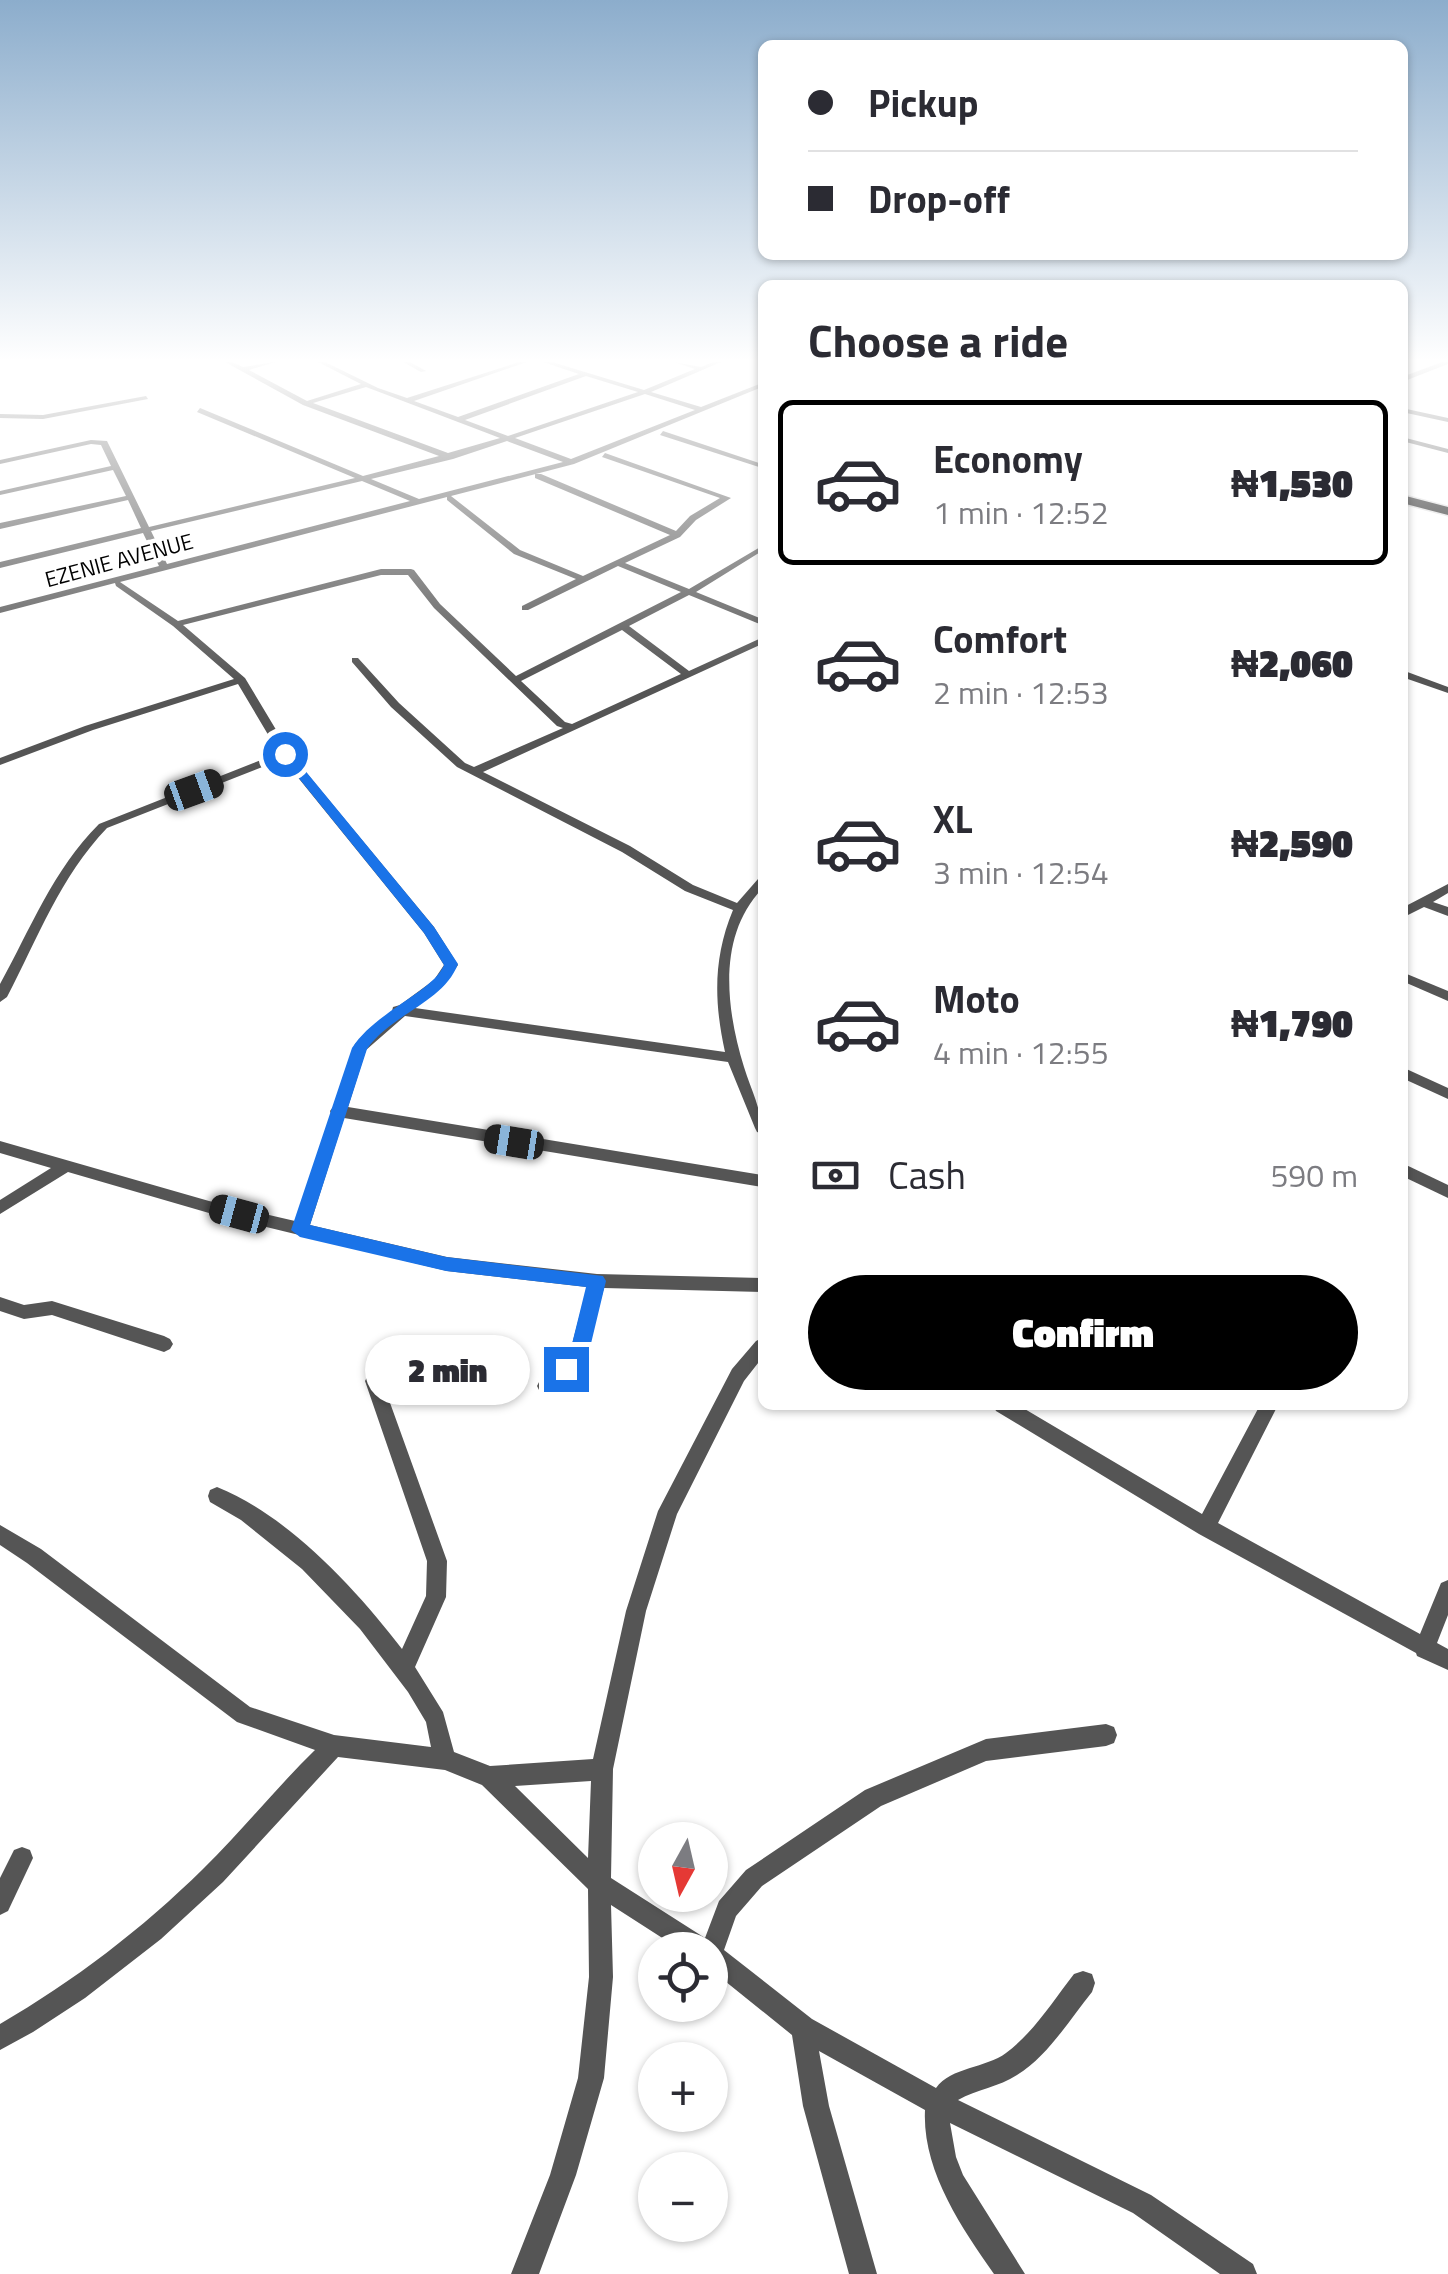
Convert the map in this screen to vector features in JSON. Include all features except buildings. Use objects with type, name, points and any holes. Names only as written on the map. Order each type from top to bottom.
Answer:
[{"type":"highway","points":[[1408,504],[1448,514]]},
{"type":"street","points":[[0,492],[112,468]]},
{"type":"street","points":[[113,468],[164,567]]},
{"type":"street","points":[[338,468],[417,501]]},
{"type":"street","points":[[0,564],[407,468]]},
{"type":"street","name":"EZENIE AVENUE","points":[[0,612],[119,584],[546,468]]},
{"type":"street","name":"EZENIE AVENUE","points":[[0,612],[164,567],[564,468]]},
{"type":"street","points":[[525,608],[676,535],[693,518],[727,498],[643,468]]},
{"type":"street","points":[[538,476],[676,535]]},
{"type":"street","points":[[0,526],[128,498]]},
{"type":"street","points":[[450,498],[517,552],[583,579]]},
{"type":"street","points":[[514,680],[693,590],[758,550]]},
{"type":"street","points":[[618,563],[693,590],[758,620]]},
{"type":"street","points":[[176,624],[381,572],[406,571],[415,574],[437,606],[514,680],[562,724],[573,727]]},
{"type":"street","points":[[119,584],[176,624],[241,680],[285,754],[429,930],[451,964],[445,981],[398,1010],[372,1031],[360,1048],[300,1230]]},
{"type":"street","points":[[623,626],[688,675]]},
{"type":"street","points":[[473,772],[758,642]]},
{"type":"street","points":[[355,660],[430,739],[473,772],[626,849],[689,888],[740,908]]},
{"type":"street","points":[[1408,674],[1448,690]]},
{"type":"street","points":[[0,762],[88,728],[241,680]]},
{"type":"street","points":[[0,997],[64,870],[82,845],[103,826],[285,754]]},
{"type":"street","points":[[758,887],[740,908],[728,937],[724,976],[727,1028],[734,1058],[758,1120]]},
{"type":"street","points":[[1408,911],[1448,888]]},
{"type":"street","points":[[1423,902],[1448,912]]},
{"type":"street","points":[[1408,979],[1448,996]]},
{"type":"street","points":[[398,1010],[734,1058]]},
{"type":"street","points":[[1408,1075],[1448,1094]]},
{"type":"street","points":[[336,1112],[758,1180]]},
{"type":"street","points":[[0,1147],[300,1230],[446,1264],[597,1281],[758,1285]]},
{"type":"street","points":[[0,1208],[67,1165]]},
{"type":"street","points":[[1408,1172],[1448,1192]]},
{"type":"street","points":[[546,1386],[578,1356],[597,1281]]},
{"type":"street","points":[[0,1304],[24,1312],[52,1308],[164,1344]]},
{"type":"street","points":[[525,2274],[564,2175],[591,2078],[601,1977],[598,1884],[602,1769],[650,1557],[668,1511],[738,1375],[758,1351]]},
{"type":"street","points":[[374,1381],[436,1560],[436,1597],[404,1671]]},
{"type":"street","points":[[1010,1410],[1206,1527],[1448,1660]]},
{"type":"street","points":[[1206,1527],[1266,1410]]},
{"type":"street","points":[[217,1496],[274,1530],[339,1590],[404,1671],[435,1718],[444,1759]]},
{"type":"street","points":[[0,1534],[244,1715],[334,1746],[444,1759],[490,1777],[598,1884],[674,1932]]},
{"type":"street","points":[[1424,1649],[1448,1590]]},
{"type":"street","points":[[718,1932],[727,1909],[754,1878],[872,1798],[986,1750],[1106,1734]]},
{"type":"street","points":[[3,2035],[148,1934],[198,1891],[290,1788],[334,1746]]},
{"type":"street","points":[[490,1777],[602,1769]]},
{"type":"street","points":[[0,1902],[22,1858]]},
{"type":"street","points":[[728,1969],[803,2028],[940,2104],[1142,2204],[1243,2274]]},
{"type":"street","points":[[1011,2274],[955,2183],[937,2144],[935,2124],[940,2104],[950,2090],[985,2080],[1014,2063],[1083,1984]]},
{"type":"street","points":[[803,2028],[816,2106],[863,2274]]},
{"type":"route","points":[[285,754],[429,930],[451,964],[445,981],[398,1010],[372,1031],[360,1048],[300,1230],[446,1264],[597,1281],[584,1340],[578,1356],[566,1369]]}]
